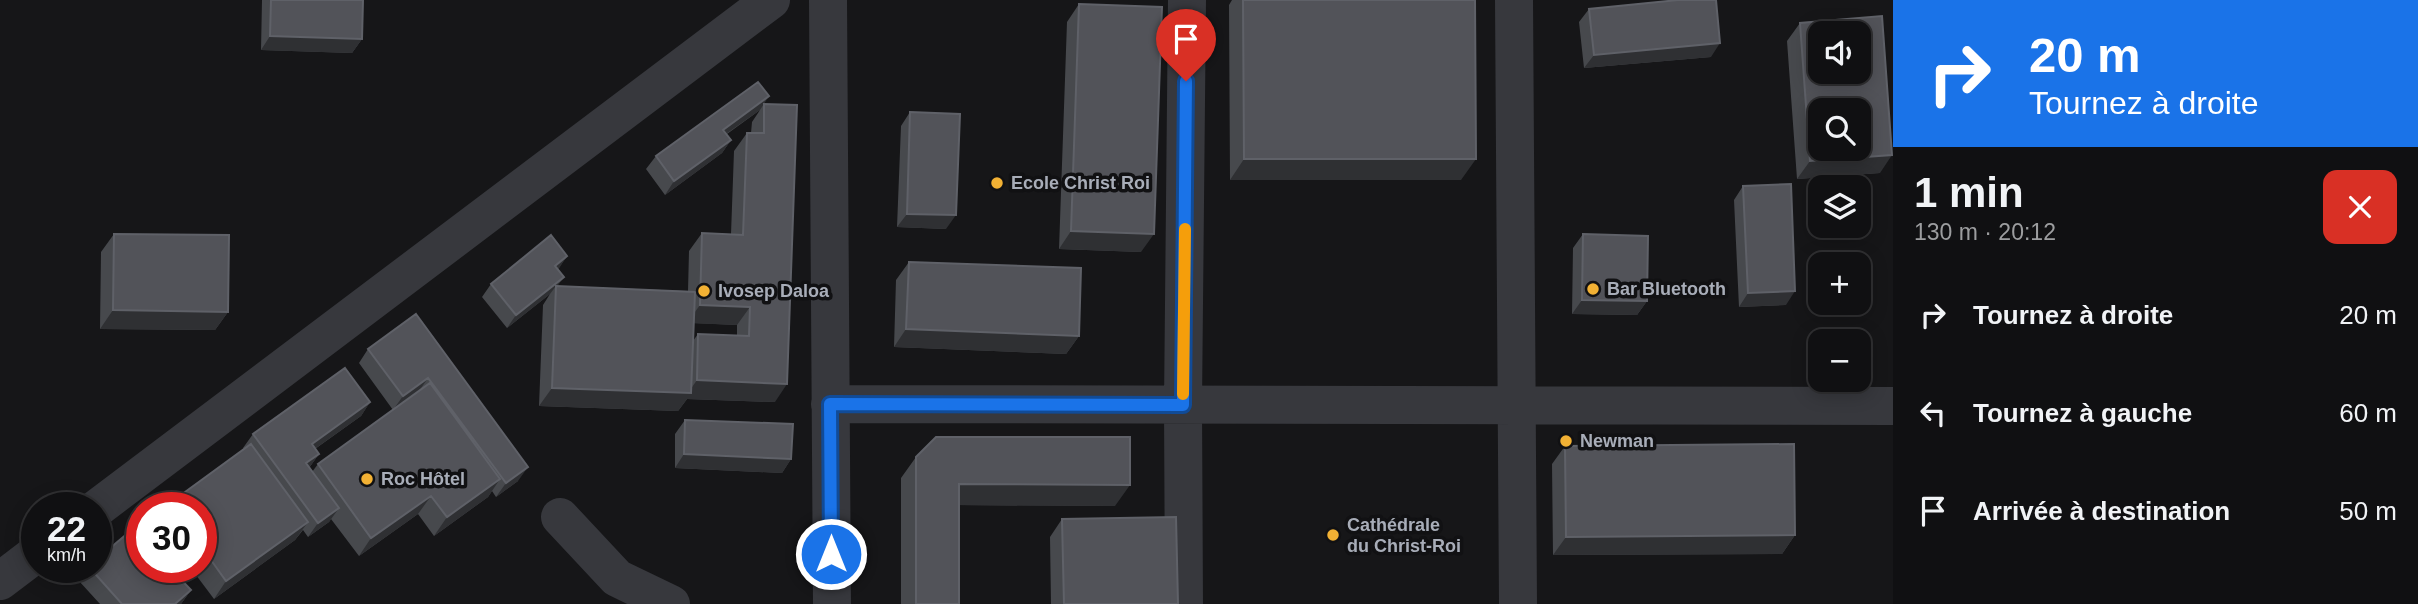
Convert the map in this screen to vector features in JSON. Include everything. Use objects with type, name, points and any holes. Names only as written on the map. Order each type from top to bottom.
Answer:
[{"type":"street","points":[[112,497],[771,0]]},
{"type":"street","points":[[828,0],[832,604]]},
{"type":"street","points":[[1184,604],[1187,0]]},
{"type":"street","points":[[1514,0],[1518,604]]},
{"type":"street","points":[[830,404],[1893,406]]},
{"type":"street","points":[[560,517],[617,578],[671,604]]},
{"type":"street","points":[[0,581],[21,565]]},
{"type":"building","points":[[271,0],[363,0],[362,39],[270,36]]},
{"type":"building","points":[[1243,0],[1475,0],[1476,159],[1244,159]]},
{"type":"building","points":[[1678,0],[1716,0],[1720,43],[1594,55],[1589,9]]},
{"type":"building","points":[[1079,4],[1162,7],[1154,234],[1071,231]]},
{"type":"building","points":[[1882,16],[1892,155],[1871,157],[1871,98],[1808,98],[1808,133],[1800,23],[1808,22],[1808,84],[1871,84],[1871,21],[1823,21]]},
{"type":"building","points":[[758,82],[769,96],[723,130],[731,140],[674,181],[656,156]]},
{"type":"building","points":[[764,104],[797,105],[787,384],[697,380],[698,334],[749,336],[750,307],[700,305],[702,233],[743,235],[747,133],[764,133]]},
{"type":"building","points":[[910,112],[960,114],[956,215],[907,214]]},
{"type":"building","points":[[1791,184],[1795,291],[1748,293],[1743,186]]},
{"type":"building","points":[[114,234],[229,235],[228,312],[113,310]]},
{"type":"building","points":[[1583,234],[1648,236],[1647,301],[1582,300]]},
{"type":"building","points":[[551,235],[567,256],[555,266],[564,277],[516,315],[491,284]]},
{"type":"building","points":[[909,262],[1081,268],[1079,336],[906,329]]},
{"type":"building","points":[[556,286],[695,292],[691,393],[552,388]]},
{"type":"building","points":[[416,314],[528,467],[506,483],[428,378],[403,396],[368,349]]},
{"type":"building","points":[[345,368],[370,402],[312,444],[319,454],[306,463],[339,508],[318,523],[253,434]]},
{"type":"building","points":[[430,383],[500,479],[447,517],[431,496],[371,538],[318,464]]},
{"type":"building","points":[[685,420],[793,424],[791,459],[684,454]]},
{"type":"building","points":[[936,437],[1130,437],[1130,485],[959,484],[959,604],[916,604],[916,457]]},
{"type":"building","points":[[251,444],[308,522],[226,581],[217,568],[217,492],[185,492]]},
{"type":"building","points":[[1794,444],[1795,535],[1566,537],[1565,446]]},
{"type":"building","points":[[1176,517],[1178,604],[1064,604],[1062,519]]},
{"type":"building","points":[[126,535],[126,583],[184,583],[191,590],[175,604],[122,604],[103,583],[112,583],[112,547]]},
{"type":"slow traffic","points":[[1183,394],[1185,229]]},
{"type":"place","name":"Ecole Christ Roi","points":[[997,183]]},
{"type":"place","name":"Bar Bluetooth","points":[[1593,289]]},
{"type":"place","name":"Ivosep Daloa","points":[[704,291]]},
{"type":"place","name":"Newman","points":[[1566,441]]},
{"type":"place","name":"Roc Hôtel","points":[[367,479]]},
{"type":"place","name":"Cathédrale du Christ-Roi","points":[[1333,535]]},
{"type":"route","points":[[831,554],[830,404],[1183,405],[1186,81]]}]
